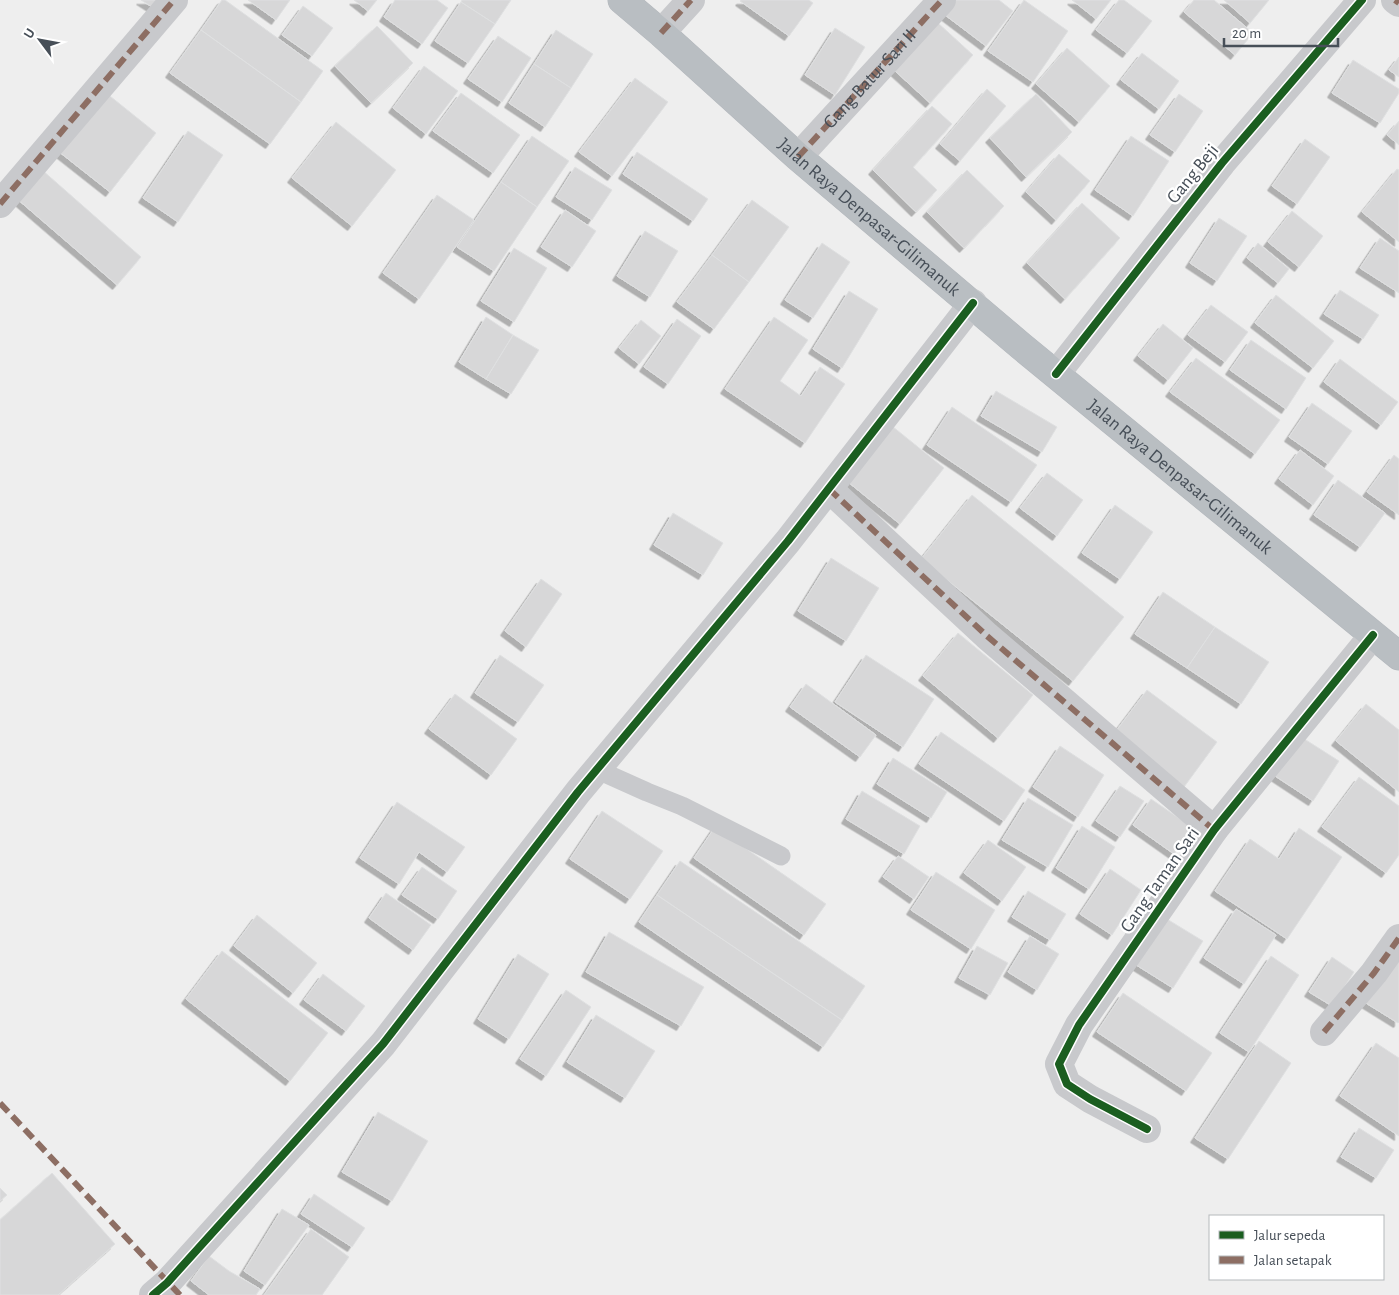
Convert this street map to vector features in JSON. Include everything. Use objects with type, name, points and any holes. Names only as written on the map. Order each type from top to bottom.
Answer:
[{"type":"highway","name":"Jalan Raya Denpasar-Gilimanuk","points":[[622,0],[798,156],[973,304],[1399,656]]},
{"type":"street","points":[[0,204],[174,0]]},
{"type":"street","points":[[661,33],[691,0]]},
{"type":"street","name":"Gang Batur Sari II","points":[[798,156],[942,0]]},
{"type":"street","name":"Gang Beji","points":[[1056,374],[1222,163],[1362,0]]},
{"type":"street","points":[[1394,0],[1399,3]]},
{"type":"street","points":[[154,1295],[167,1283],[383,1044],[578,792],[782,548],[973,304]]},
{"type":"street","points":[[829,489],[987,636],[1214,830]]},
{"type":"street","name":"Gang Taman Sari","points":[[1148,1129],[1090,1099],[1067,1084],[1059,1064],[1079,1024],[1214,830],[1372,635]]},
{"type":"street","points":[[1324,1032],[1374,973],[1399,938]]},
{"type":"lane","points":[[598,770],[682,806],[781,856]]},
{"type":"building","points":[[141,0],[161,0],[155,9]]},
{"type":"building","points":[[222,0],[225,0],[323,71],[301,102],[201,30]]},
{"type":"building","points":[[248,0],[290,0],[276,20]]},
{"type":"building","points":[[354,0],[377,0],[368,11]]},
{"type":"building","points":[[395,0],[437,0],[448,8],[422,44],[384,17]]},
{"type":"building","points":[[462,0],[511,0],[495,24],[461,2]]},
{"type":"building","points":[[741,0],[809,0],[813,3],[789,36]]},
{"type":"building","points":[[956,0],[999,0],[1013,11],[986,46],[945,15]]},
{"type":"building","points":[[1024,0],[1068,31],[1033,82],[988,51]]},
{"type":"building","points":[[1072,0],[1111,0],[1096,19]]},
{"type":"building","points":[[1119,0],[1124,0],[1152,21],[1127,53],[1096,30]]},
{"type":"building","points":[[1194,0],[1214,0],[1253,33],[1235,55],[1184,12]]},
{"type":"building","points":[[1224,0],[1269,0],[1250,23]]},
{"type":"building","points":[[461,2],[495,24],[468,63],[435,41]]},
{"type":"building","points":[[303,6],[333,28],[312,56],[282,35]]},
{"type":"building","points":[[937,22],[973,55],[930,103],[894,70]]},
{"type":"building","points":[[377,26],[413,63],[371,103],[335,66]]},
{"type":"building","points":[[835,28],[865,47],[835,95],[805,75]]},
{"type":"building","points":[[201,30],[301,102],[270,144],[170,73]]},
{"type":"building","points":[[556,30],[593,54],[571,88],[534,64]]},
{"type":"building","points":[[498,36],[531,58],[502,102],[468,79]]},
{"type":"building","points":[[1067,48],[1110,86],[1079,122],[1036,84]]},
{"type":"building","points":[[1142,53],[1179,81],[1159,109],[1121,80]]},
{"type":"building","points":[[1399,57],[1399,77],[1389,70]]},
{"type":"building","points":[[1353,60],[1399,89],[1399,93],[1380,123],[1332,93]]},
{"type":"building","points":[[534,64],[571,88],[545,127],[509,103]]},
{"type":"building","points":[[424,66],[458,91],[426,134],[393,108]]},
{"type":"building","points":[[635,78],[668,102],[612,176],[579,152]]},
{"type":"building","points":[[987,89],[1006,106],[960,161],[940,144]]},
{"type":"building","points":[[105,92],[156,133],[110,192],[58,151]]},
{"type":"building","points":[[461,93],[520,135],[493,173],[433,131]]},
{"type":"building","points":[[1036,94],[1072,132],[1026,177],[990,138]]},
{"type":"building","points":[[1179,94],[1203,111],[1175,152],[1150,135]]},
{"type":"building","points":[[932,106],[952,124],[913,167],[937,190],[916,212],[873,170]]},
{"type":"building","points":[[1399,121],[1399,145],[1387,135]]},
{"type":"building","points":[[336,122],[396,170],[352,226],[292,178]]},
{"type":"building","points":[[188,131],[223,155],[178,222],[143,198]]},
{"type":"building","points":[[532,136],[569,161],[537,207],[501,182]]},
{"type":"building","points":[[1131,136],[1169,161],[1133,216],[1095,190]]},
{"type":"building","points":[[1305,139],[1330,157],[1297,204],[1272,186]]},
{"type":"building","points":[[637,152],[708,199],[693,221],[623,174]]},
{"type":"building","points":[[1059,154],[1090,181],[1056,220],[1026,192]]},
{"type":"building","points":[[575,167],[612,190],[592,220],[556,197]]},
{"type":"building","points":[[41,169],[141,257],[117,285],[16,198]]},
{"type":"building","points":[[1397,169],[1399,170],[1399,242],[1362,212]]},
{"type":"building","points":[[967,170],[1004,206],[964,248],[927,212]]},
{"type":"building","points":[[501,182],[537,207],[494,271],[457,247]]},
{"type":"building","points":[[437,195],[474,220],[419,299],[383,273]]},
{"type":"building","points":[[752,200],[789,227],[749,282],[712,255]]},
{"type":"building","points":[[1082,203],[1120,238],[1065,299],[1027,263]]},
{"type":"building","points":[[565,210],[596,231],[572,267],[541,247]]},
{"type":"building","points":[[1292,211],[1323,236],[1299,267],[1268,242]]},
{"type":"building","points":[[1219,218],[1247,236],[1217,281],[1190,263]]},
{"type":"building","points":[[645,231],[678,251],[650,297],[617,276]]},
{"type":"building","points":[[1380,238],[1399,251],[1399,293],[1360,268]]},
{"type":"building","points":[[822,243],[850,262],[813,318],[785,300]]},
{"type":"building","points":[[1258,243],[1289,269],[1278,283],[1247,258]]},
{"type":"building","points":[[514,248],[547,268],[514,322],[481,301]]},
{"type":"building","points":[[712,255],[749,282],[714,329],[677,302]]},
{"type":"building","points":[[1340,290],[1379,315],[1363,339],[1324,314]]},
{"type":"building","points":[[849,291],[878,309],[842,368],[813,349]]},
{"type":"building","points":[[1276,295],[1334,341],[1313,368],[1255,323]]},
{"type":"building","points":[[1211,305],[1248,332],[1225,362],[1188,335]]},
{"type":"building","points":[[486,317],[513,335],[486,379],[459,362]]},
{"type":"building","points":[[774,317],[808,340],[780,381],[801,396],[820,367],[845,384],[805,443],[725,389]]},
{"type":"building","points":[[677,319],[701,336],[668,384],[644,367]]},
{"type":"building","points":[[641,320],[661,336],[639,364],[619,348]]},
{"type":"building","points":[[1163,324],[1193,348],[1168,380],[1138,356]]},
{"type":"building","points":[[513,335],[539,350],[511,394],[486,379]]},
{"type":"building","points":[[1251,340],[1306,378],[1286,409],[1230,370]]},
{"type":"building","points":[[1196,358],[1280,420],[1255,454],[1170,392]]},
{"type":"building","points":[[1340,359],[1398,402],[1381,425],[1324,382]]},
{"type":"building","points":[[996,391],[1057,427],[1042,452],[981,416]]},
{"type":"building","points":[[1312,403],[1352,431],[1328,464],[1289,437]]},
{"type":"building","points":[[952,407],[1037,465],[1011,502],[927,445]]},
{"type":"building","points":[[892,426],[944,468],[900,524],[848,482]]},
{"type":"building","points":[[1300,450],[1334,476],[1313,505],[1279,479]]},
{"type":"building","points":[[1394,455],[1399,459],[1399,515],[1367,492]]},
{"type":"building","points":[[1047,473],[1083,500],[1057,536],[1020,508]]},
{"type":"building","points":[[1338,480],[1385,513],[1360,547],[1314,515]]},
{"type":"building","points":[[972,495],[1124,617],[1073,681],[921,559]]},
{"type":"building","points":[[1115,505],[1153,532],[1120,579],[1082,553]]},
{"type":"building","points":[[673,513],[723,543],[703,575],[654,545]]},
{"type":"building","points":[[831,558],[879,588],[846,641],[798,611]]},
{"type":"building","points":[[541,579],[562,594],[526,647],[505,631]]},
{"type":"building","points":[[1163,592],[1215,627],[1187,668],[1135,634]]},
{"type":"building","points":[[1215,627],[1269,662],[1241,704],[1187,668]]},
{"type":"building","points":[[958,633],[1033,695],[998,738],[923,676]]},
{"type":"building","points":[[500,655],[544,685],[518,722],[475,693]]},
{"type":"building","points":[[866,655],[934,699],[903,747],[835,702]]},
{"type":"building","points":[[806,684],[876,735],[860,757],[790,707]]},
{"type":"building","points":[[1147,690],[1217,742],[1184,787],[1113,735]]},
{"type":"building","points":[[455,694],[517,739],[491,775],[429,729]]},
{"type":"building","points":[[1366,704],[1399,730],[1399,792],[1336,741]]},
{"type":"building","points":[[941,732],[1025,790],[1004,821],[919,764]]},
{"type":"building","points":[[1295,733],[1339,761],[1313,801],[1269,772]]},
{"type":"building","points":[[1060,746],[1104,775],[1078,817],[1033,787]]},
{"type":"building","points":[[893,758],[947,792],[931,818],[877,784]]},
{"type":"building","points":[[1359,777],[1399,806],[1399,855],[1386,873],[1322,827]]},
{"type":"building","points":[[1120,786],[1144,801],[1120,837],[1096,821]]},
{"type":"building","points":[[862,791],[920,826],[904,854],[846,819]]},
{"type":"building","points":[[1028,798],[1073,825],[1048,867],[1002,840]]},
{"type":"building","points":[[1151,799],[1192,827],[1174,854],[1133,825]]},
{"type":"building","points":[[397,802],[465,847],[447,872],[419,852],[399,884],[360,858]]},
{"type":"building","points":[[602,811],[663,851],[630,899],[570,859]]},
{"type":"building","points":[[1082,826],[1115,847],[1089,889],[1056,868]]},
{"type":"building","points":[[715,827],[826,904],[804,935],[694,858]]},
{"type":"building","points":[[1299,828],[1342,857],[1287,939],[1215,891],[1250,839],[1279,859]]},
{"type":"building","points":[[988,840],[1026,867],[1002,901],[964,873]]},
{"type":"building","points":[[898,856],[929,877],[914,899],[883,877]]},
{"type":"building","points":[[680,861],[865,986],[842,1020],[657,895]]},
{"type":"building","points":[[422,867],[457,891],[438,919],[402,895]]},
{"type":"building","points":[[1110,869],[1141,890],[1112,935],[1080,914]]},
{"type":"building","points":[[936,872],[995,910],[971,949],[911,910]]},
{"type":"building","points":[[1028,891],[1066,914],[1050,940],[1012,917]]},
{"type":"building","points":[[386,893],[431,925],[413,950],[369,918]]},
{"type":"building","points":[[657,895],[842,1020],[823,1047],[639,922]]},
{"type":"building","points":[[1236,909],[1276,935],[1244,984],[1204,958]]},
{"type":"building","points":[[257,915],[317,963],[293,993],[234,946]]},
{"type":"building","points":[[1162,916],[1203,941],[1173,988],[1133,963]]},
{"type":"building","points":[[609,932],[704,987],[681,1026],[586,972]]},
{"type":"building","points":[[1030,936],[1059,954],[1037,990],[1008,972]]},
{"type":"building","points":[[977,946],[1008,963],[990,995],[959,978]]},
{"type":"building","points":[[222,951],[328,1033],[290,1081],[186,999]]},
{"type":"building","points":[[518,954],[549,974],[509,1039],[478,1019]]},
{"type":"building","points":[[1399,955],[1399,1022],[1398,1023],[1361,1000]]},
{"type":"building","points":[[1271,956],[1299,975],[1249,1052],[1220,1033]]},
{"type":"building","points":[[1332,957],[1354,972],[1332,1006],[1309,992]]},
{"type":"building","points":[[323,974],[365,1006],[346,1031],[304,1000]]},
{"type":"building","points":[[566,990],[591,1007],[546,1076],[520,1059]]},
{"type":"building","points":[[1123,993],[1212,1053],[1186,1091],[1097,1032]]},
{"type":"building","points":[[596,1015],[655,1051],[625,1098],[567,1062]]},
{"type":"building","points":[[1259,1041],[1291,1063],[1228,1159],[1195,1138]]},
{"type":"building","points":[[1376,1043],[1399,1058],[1399,1136],[1340,1096]]},
{"type":"building","points":[[378,1112],[428,1141],[392,1201],[342,1172]]},
{"type":"building","points":[[1359,1128],[1394,1150],[1376,1178],[1341,1157]]},
{"type":"building","points":[[52,1173],[115,1244],[58,1295],[0,1295],[0,1220]]},
{"type":"building","points":[[0,1188],[7,1195],[0,1201]]},
{"type":"building","points":[[314,1194],[365,1228],[352,1247],[301,1214]]},
{"type":"building","points":[[282,1209],[309,1225],[265,1285],[244,1271]]},
{"type":"building","points":[[311,1229],[349,1257],[322,1295],[264,1295]]},
{"type":"building","points":[[209,1256],[229,1271],[260,1289],[256,1295],[209,1295],[191,1281]]},
{"type":"marked path","points":[[0,204],[174,0]]},
{"type":"marked path","points":[[661,33],[691,0]]},
{"type":"marked path","points":[[798,157],[942,0]]},
{"type":"marked path","points":[[1395,0],[1399,3]]},
{"type":"marked path","points":[[829,489],[987,636],[1214,830]]},
{"type":"marked path","points":[[1324,1032],[1374,973],[1399,938]]},
{"type":"marked path","points":[[0,1103],[180,1295]]},
{"type":"cycle path","points":[[1056,374],[1222,163],[1362,0]]},
{"type":"cycle path","points":[[153,1295],[167,1283],[383,1044],[578,792],[788,541],[973,303]]},
{"type":"cycle path","points":[[1147,1129],[1090,1099],[1067,1084],[1059,1064],[1079,1025],[1214,830],[1373,635]]}]
